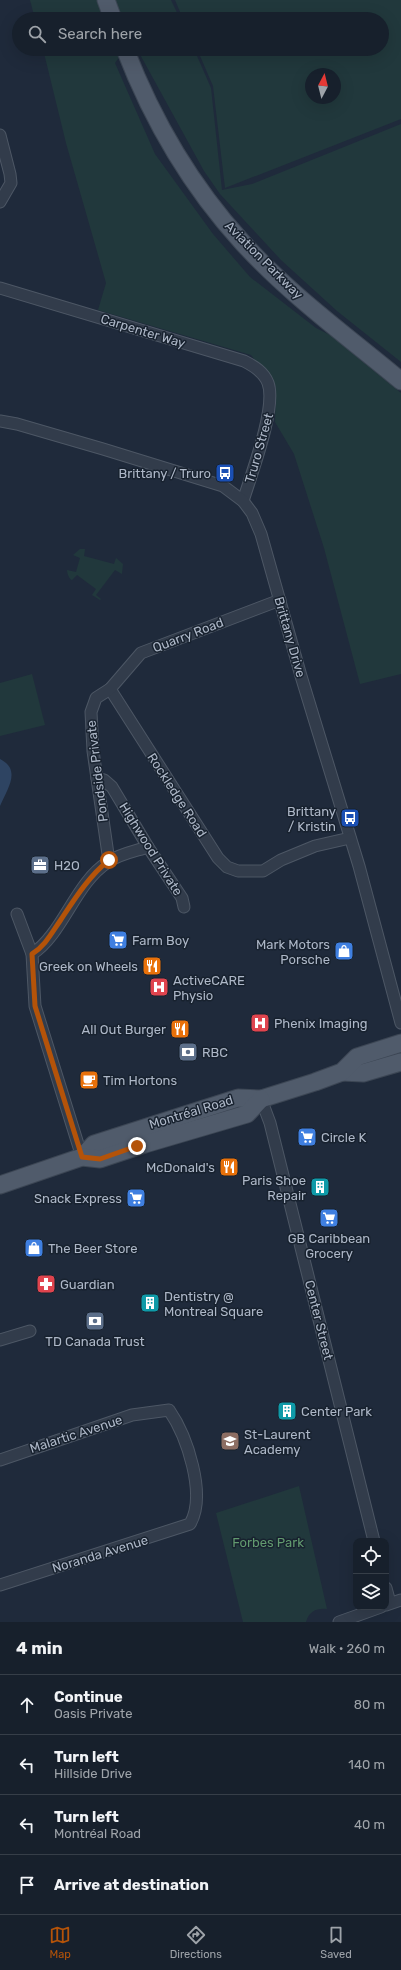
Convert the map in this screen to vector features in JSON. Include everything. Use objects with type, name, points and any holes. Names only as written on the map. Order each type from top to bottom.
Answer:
[{"type":"main road","points":[[106,0],[110,12]]},
{"type":"main road","name":"Aviation Parkway","points":[[127,56],[148,101],[171,144],[196,184],[232,230],[284,283],[401,381]]},
{"type":"main road","name":"Montréal Road","points":[[342,1072],[357,1057],[401,1043]]},
{"type":"main road","name":"Montréal Road","points":[[0,1185],[82,1157],[100,1159],[247,1114],[261,1099],[342,1072],[363,1073],[401,1062]]},
{"type":"street","points":[[0,135],[11,183],[0,202]]},
{"type":"street","name":"Carpenter Way","points":[[0,288],[244,361],[254,366],[263,374],[269,385],[270,394]]},
{"type":"street","name":"Truro Street","points":[[243,501],[270,410],[270,394]]},
{"type":"street","name":"Brittany Drive","points":[[0,421],[35,429],[216,483],[230,490],[243,501],[252,513],[261,534],[350,838],[401,1023]]},
{"type":"street","name":"Quarry Road","points":[[110,689],[142,652],[280,600]]},
{"type":"street","name":"Pondside Private","points":[[109,860],[93,751],[91,712],[96,698],[110,689]]},
{"type":"street","name":"Rockledge Road","points":[[110,689],[218,858],[227,868],[238,871],[263,871],[281,860],[315,846],[350,838]]},
{"type":"street","name":"Highwood Private","points":[[97,778],[104,780],[112,787],[148,847],[182,898],[184,906]]},
{"type":"street","points":[[32,954],[42,947],[79,893],[99,868],[109,860],[148,847]]},
{"type":"street","points":[[17,914],[32,954],[35,1006],[82,1157]]},
{"type":"street","name":"Center Street","points":[[261,1099],[270,1123],[373,1538]]},
{"type":"street","points":[[0,1340],[30,1331]]},
{"type":"street","name":"Malartic Avenue","points":[[0,1460],[132,1416],[153,1411],[169,1410],[178,1422],[183,1435],[197,1489],[197,1506],[195,1515]]},
{"type":"street","name":"Noranda Avenue","points":[[0,1585],[174,1531],[190,1524],[195,1515]]},
{"type":"street","points":[[389,1604],[401,1600]]},
{"type":"street","points":[[339,1622],[372,1610]]},
{"type":"green space","points":[[30,0],[171,0],[177,12],[33,12]]},
{"type":"green space","points":[[175,0],[401,0],[401,119],[225,188],[213,86],[200,56],[389,56],[389,12],[180,12]]},
{"type":"green space","points":[[45,56],[120,56],[115,63],[155,154],[213,234],[250,277],[316,328],[330,335],[401,393],[401,674],[360,684],[324,548],[294,454],[275,422],[276,388],[251,355],[98,310],[106,283],[66,143]]},
{"type":"green space","points":[[141,56],[197,56],[211,88],[222,190],[252,184],[401,124],[401,362],[337,311],[281,260],[220,194],[204,171]]},
{"type":"green space","points":[[80,549],[85,549],[84,556],[114,564],[116,558],[123,564],[122,574],[115,570],[96,595],[101,599],[100,600],[92,595],[96,589],[77,575],[72,580],[68,576],[67,570],[76,572],[80,558],[73,555]]},
{"type":"green space","points":[[32,674],[45,725],[0,736],[0,683]]},
{"type":"green space","name":"Forbes Park","points":[[299,1486],[327,1609],[314,1611],[309,1615],[306,1622],[243,1622],[216,1513]]},
{"type":"water","points":[[0,759],[7,763],[12,774],[9,787],[0,806]]},
{"type":"place","name":"Brittany / Truro","points":[[225,473]]},
{"type":"place","name":"Brittany / Kristin","points":[[350,818]]},
{"type":"place","name":"H2O","points":[[40,865]]},
{"type":"place","name":"Farm Boy","points":[[118,940]]},
{"type":"place","name":"Mark Motors Porsche","points":[[344,951]]},
{"type":"place","name":"Greek on Wheels","points":[[152,966]]},
{"type":"place","name":"ActiveCARE Physio","points":[[159,987]]},
{"type":"place","name":"Phenix Imaging","points":[[260,1023]]},
{"type":"place","name":"All Out Burger","points":[[180,1029]]},
{"type":"place","name":"RBC","points":[[188,1052]]},
{"type":"place","name":"Tim Hortons","points":[[89,1080]]},
{"type":"place","name":"Circle K","points":[[307,1137]]},
{"type":"place","name":"McDonald's","points":[[229,1167]]},
{"type":"place","name":"Paris Shoe Repair","points":[[320,1187]]},
{"type":"place","name":"Snack Express","points":[[136,1198]]},
{"type":"place","name":"GB Caribbean Grocery","points":[[329,1218]]},
{"type":"place","name":"The Beer Store","points":[[34,1248]]},
{"type":"place","name":"Guardian","points":[[46,1284]]},
{"type":"place","name":"Dentistry @ Montreal Square","points":[[150,1303]]},
{"type":"place","name":"TD Canada Trust","points":[[95,1321]]},
{"type":"place","name":"Center Park","points":[[287,1411]]},
{"type":"place","name":"St-Laurent Academy","points":[[230,1441]]},
{"type":"route","points":[[109,860],[99,868],[79,893],[42,947],[32,954],[32,987],[35,1006],[82,1157],[92,1160],[100,1159],[137,1146]]}]
